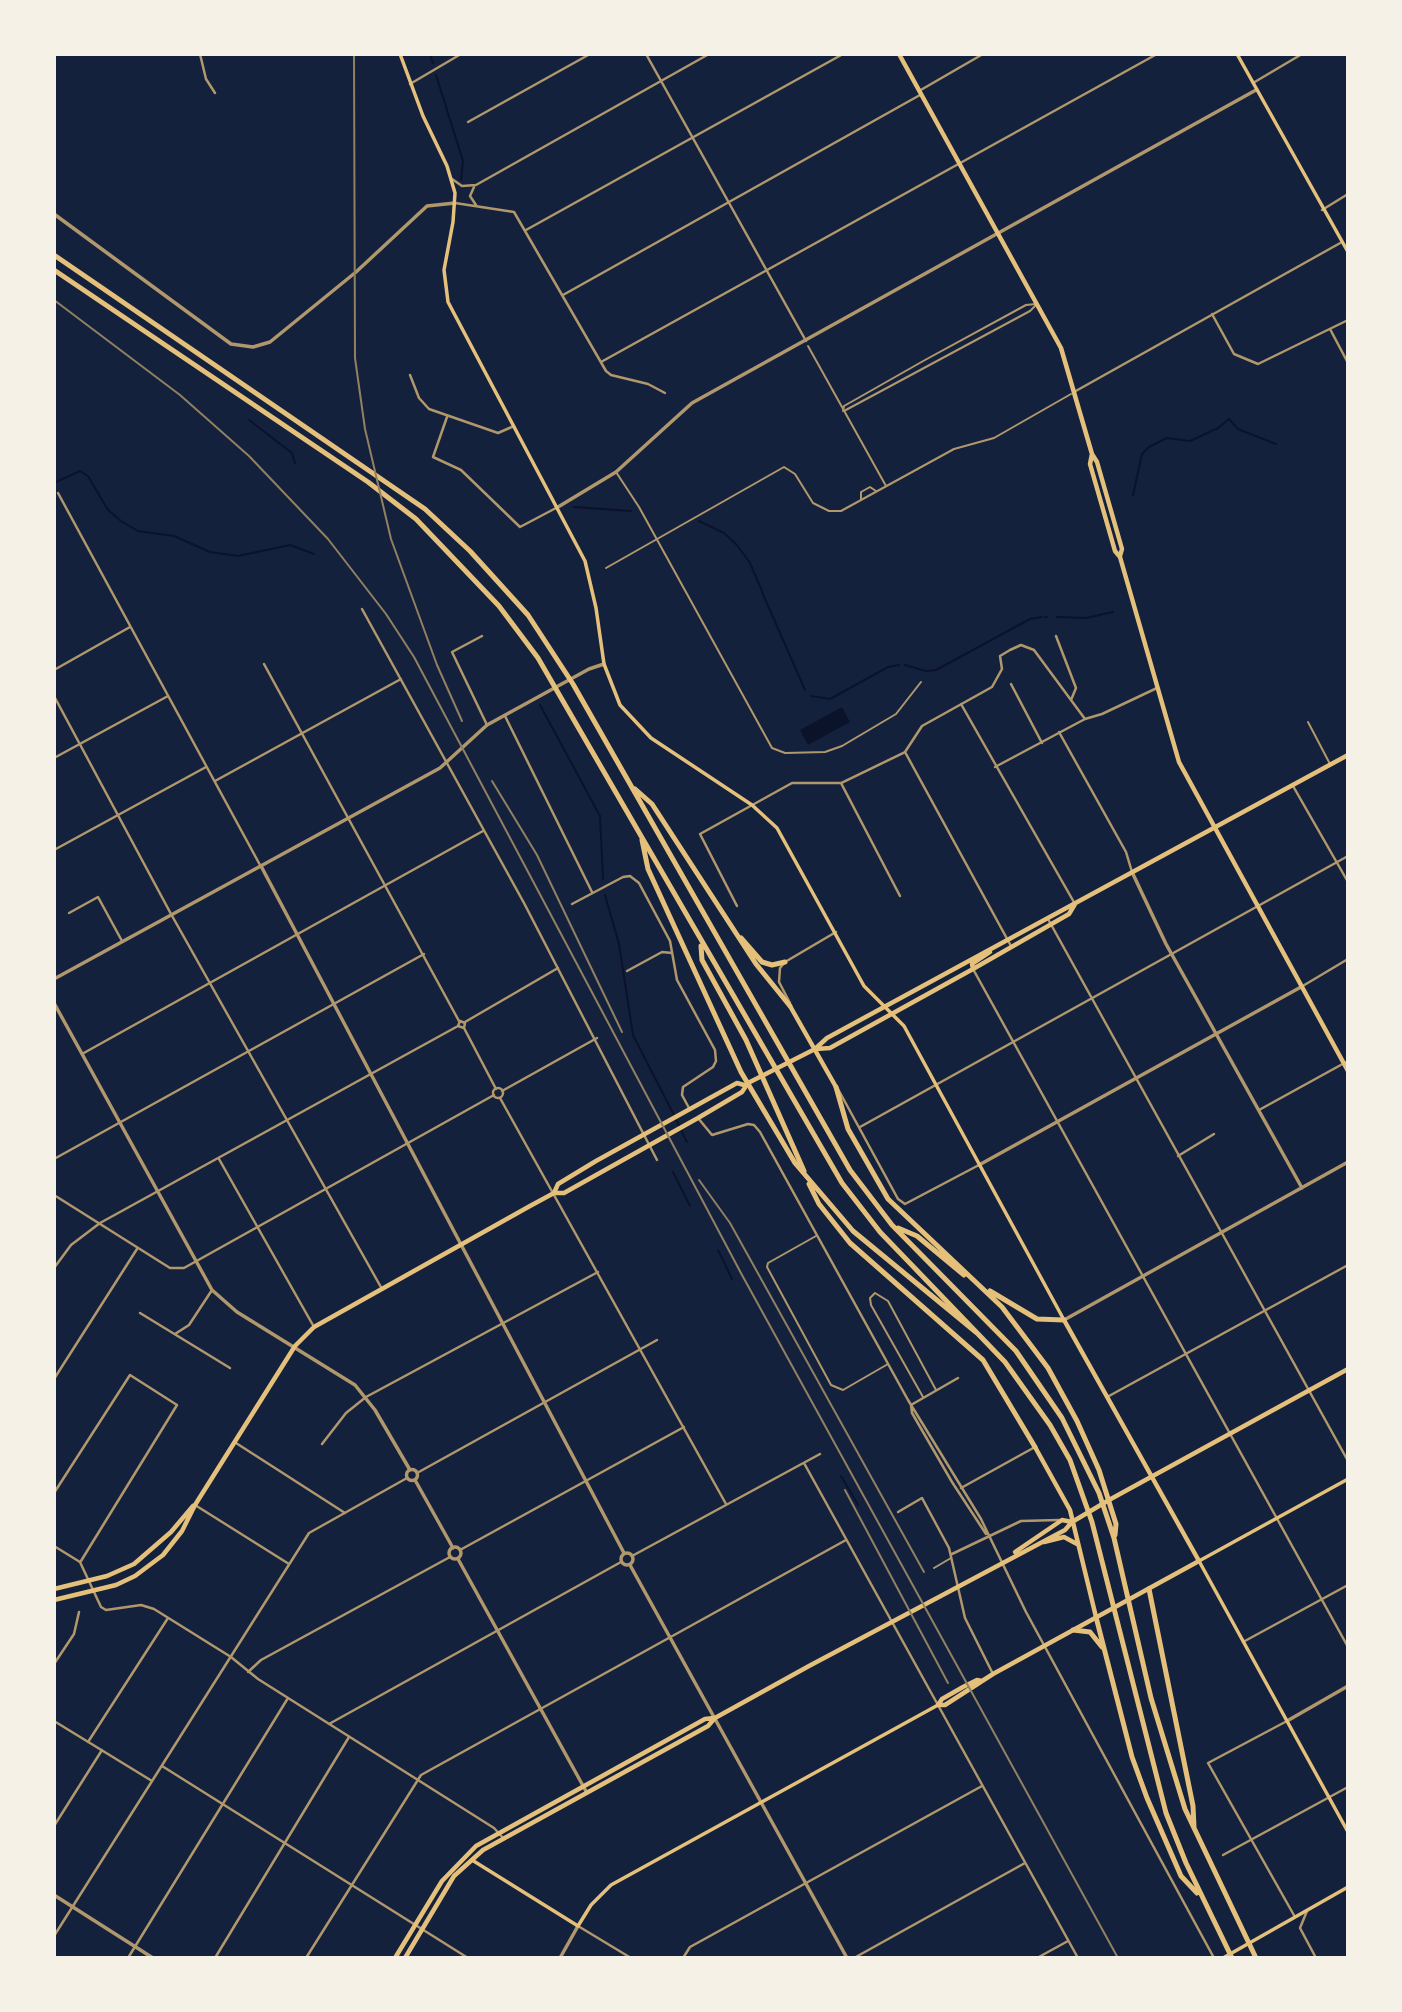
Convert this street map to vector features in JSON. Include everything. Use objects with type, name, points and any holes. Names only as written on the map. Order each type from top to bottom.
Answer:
[{"type":"highway","points":[[54,255],[425,509],[470,551],[528,615],[631,785],[850,1170],[892,1225],[1016,1351],[1062,1418],[1099,1493],[1114,1538],[1129,1613],[1169,1765],[1194,1834],[1256,1958]]},
{"type":"highway","points":[[54,270],[357,474],[416,519],[499,606],[538,658],[842,1184],[880,1232],[984,1338],[1013,1372],[1050,1425],[1070,1460],[1091,1522],[1166,1813],[1232,1958]]},
{"type":"highway","points":[[631,785],[652,804],[738,937],[790,1006]]},
{"type":"highway","points":[[640,833],[648,869],[746,1084],[779,1140],[819,1194],[853,1231],[963,1325],[984,1338]]},
{"type":"highway","points":[[738,937],[745,940],[762,962],[772,965],[785,962]]},
{"type":"highway","points":[[701,943],[702,960],[746,1040],[819,1204],[856,1250],[983,1360],[1035,1447]]},
{"type":"highway","points":[[836,1087],[848,1129],[879,1188],[896,1210],[987,1292],[1021,1330],[1065,1397],[1106,1489],[1116,1524],[1114,1538]]},
{"type":"highway","points":[[892,1225],[916,1237],[965,1275],[1037,1319],[1064,1320]]},
{"type":"highway","points":[[1149,1588],[1193,1805],[1194,1834]]},
{"type":"highway","points":[[1096,1618],[1132,1757],[1147,1798],[1181,1876],[1202,1897]]},
{"type":"highway","points":[[1073,1630],[1090,1632],[1102,1647]]},
{"type":"main road","points":[[400,54],[410,85],[452,179],[455,203],[445,255],[446,295],[452,314],[558,507],[590,576],[604,664],[620,705],[641,730],[752,804],[770,819],[784,837],[864,986],[904,1026],[1348,1832]]},
{"type":"main road","points":[[899,54],[1061,348],[1092,454],[1090,464],[1115,551],[1120,557],[1179,762],[1301,986],[1346,1062],[1348,1071]]},
{"type":"main road","points":[[1237,54],[1322,210],[1348,252]]},
{"type":"main road","points":[[554,1193],[558,1184],[689,1108],[737,1083],[746,1084],[757,1079],[815,1049],[827,1038],[1348,755]]},
{"type":"main road","points":[[815,1049],[830,1048],[973,969],[1069,914],[1075,904]]},
{"type":"main road","points":[[973,969],[973,963],[994,947]]},
{"type":"main road","points":[[790,1006],[836,1087]]},
{"type":"main road","points":[[54,1600],[94,1591],[134,1577],[163,1555],[182,1531],[195,1505],[295,1346],[314,1327],[554,1193],[564,1193],[698,1118],[742,1092],[746,1084]]},
{"type":"main road","points":[[405,1958],[454,1876],[471,1859],[503,1839],[708,1726],[715,1718],[1012,1555],[1065,1530],[1072,1522],[1348,1369]]},
{"type":"main road","points":[[1035,1447],[1070,1510],[1096,1618]]},
{"type":"main road","points":[[464,1854],[578,1926],[591,1905],[611,1885],[938,1705],[980,1686],[982,1681],[993,1674],[1348,1479]]},
{"type":"main road","points":[[54,1589],[123,1570],[143,1558],[195,1505]]},
{"type":"main road","points":[[1012,1555],[1062,1520],[1072,1522]]},
{"type":"main road","points":[[1043,1541],[1064,1537],[1079,1545]]},
{"type":"main road","points":[[395,1958],[442,1881],[464,1854],[705,1718],[715,1718]]},
{"type":"main road","points":[[1223,1958],[1348,1887]]},
{"type":"street","points":[[200,54],[206,79],[215,93]]},
{"type":"street","points":[[410,85],[461,54]]},
{"type":"street","points":[[468,122],[590,54]]},
{"type":"street","points":[[646,54],[806,341]]},
{"type":"street","points":[[452,179],[464,187],[476,186],[709,54]]},
{"type":"street","points":[[526,230],[843,54]]},
{"type":"street","points":[[563,295],[920,93],[983,54]]},
{"type":"street","points":[[601,362],[1157,54]]},
{"type":"street","points":[[1252,83],[1302,54]]},
{"type":"street","points":[[447,417],[433,457],[461,470],[520,527],[616,472],[692,403],[1256,90]]},
{"type":"street","points":[[476,186],[470,196],[476,205]]},
{"type":"street","points":[[1322,210],[1348,194]]},
{"type":"street","points":[[54,214],[231,344],[253,347],[276,337],[356,272],[427,206],[455,203],[511,210],[526,230],[611,375],[648,384],[665,393]]},
{"type":"street","points":[[1074,392],[1342,242]]},
{"type":"street","points":[[1212,314],[1234,354],[1258,364],[1348,320]]},
{"type":"street","points":[[1330,329],[1348,363]]},
{"type":"street","points":[[410,376],[419,398],[429,409],[498,433],[514,425]]},
{"type":"street","points":[[58,493],[373,1073],[585,1481],[624,1553],[632,1556]]},
{"type":"street","points":[[362,609],[597,1038],[657,1160]]},
{"type":"street","points":[[54,670],[130,628]]},
{"type":"street","points":[[482,636],[452,652],[487,724]]},
{"type":"street","points":[[1056,636],[1076,688],[1071,699]]},
{"type":"street","points":[[737,906],[699,836],[752,804],[798,781],[841,783],[905,752],[922,726],[997,682],[1002,669],[1000,656],[1017,646],[1029,647],[1085,719]]},
{"type":"street","points":[[264,664],[424,954],[458,1024],[464,1028],[496,1089],[502,1091]]},
{"type":"street","points":[[54,979],[447,763],[487,724],[581,673],[604,664]]},
{"type":"street","points":[[215,781],[401,679]]},
{"type":"street","points":[[1011,684],[1042,743]]},
{"type":"street","points":[[995,767],[1085,719],[1102,714],[1157,688]]},
{"type":"street","points":[[54,696],[171,914],[382,1289]]},
{"type":"street","points":[[54,758],[168,696]]},
{"type":"street","points":[[961,704],[1075,904]]},
{"type":"street","points":[[505,715],[592,892]]},
{"type":"street","points":[[1059,732],[1126,852],[1132,873],[1172,954],[1302,1188]]},
{"type":"street","points":[[905,752],[1011,946]]},
{"type":"street","points":[[54,850],[206,766]]},
{"type":"street","points":[[841,783],[900,896]]},
{"type":"street","points":[[1293,786],[1348,882]]},
{"type":"street","points":[[82,1054],[484,831]]},
{"type":"street","points":[[860,1127],[1348,856]]},
{"type":"street","points":[[572,904],[623,877],[635,879],[670,941],[677,980],[716,1058],[713,1068],[683,1087],[682,1095],[689,1108]]},
{"type":"street","points":[[69,913],[98,897],[122,941]]},
{"type":"street","points":[[1047,918],[1348,1461]]},
{"type":"street","points":[[790,1006],[778,976],[785,962],[836,932]]},
{"type":"street","points":[[627,971],[662,952],[672,953]]},
{"type":"street","points":[[54,1159],[424,954]]},
{"type":"street","points":[[836,1087],[898,1199],[905,1204],[1217,1034],[1348,959]]},
{"type":"street","points":[[54,1268],[71,1245],[100,1223],[558,968]]},
{"type":"street","points":[[973,969],[1348,1647]]},
{"type":"street","points":[[54,1003],[212,1290],[237,1312],[350,1381],[366,1397],[410,1471],[417,1473]]},
{"type":"street","points":[[464,1028],[465,1022]]},
{"type":"street","points":[[500,1098],[502,1091],[597,1038]]},
{"type":"street","points":[[1259,1110],[1346,1062]]},
{"type":"street","points":[[54,1195],[170,1268],[184,1268],[409,1144],[494,1095],[496,1089]]},
{"type":"street","points":[[494,1095],[500,1098],[554,1193],[726,1504]]},
{"type":"street","points":[[698,1118],[712,1135],[743,1124],[757,1127],[911,1405],[988,1537],[1214,1958]]},
{"type":"street","points":[[1178,1156],[1214,1134]]},
{"type":"street","points":[[219,1158],[314,1327]]},
{"type":"street","points":[[1064,1320],[1348,1162]]},
{"type":"street","points":[[54,1379],[138,1248]]},
{"type":"street","points":[[1109,1396],[1348,1265]]},
{"type":"street","points":[[322,1444],[346,1413],[366,1397],[598,1272]]},
{"type":"street","points":[[175,1334],[189,1325],[212,1290]]},
{"type":"street","points":[[140,1312],[230,1368]]},
{"type":"street","points":[[657,1340],[417,1473],[415,1480],[453,1548],[460,1550],[684,1427]]},
{"type":"street","points":[[54,1493],[130,1375],[177,1405],[80,1562]]},
{"type":"street","points":[[911,1405],[958,1378]]},
{"type":"street","points":[[911,1405],[912,1413],[988,1537]]},
{"type":"street","points":[[235,1442],[345,1513]]},
{"type":"street","points":[[957,1490],[1035,1447]]},
{"type":"street","points":[[820,1454],[632,1556],[630,1565],[847,1958]]},
{"type":"street","points":[[804,1463],[1078,1958]]},
{"type":"street","points":[[54,1936],[309,1533],[407,1478],[410,1471]]},
{"type":"street","points":[[407,1478],[415,1480]]},
{"type":"street","points":[[898,1512],[922,1499],[951,1556],[967,1625],[993,1674]]},
{"type":"street","points":[[195,1505],[289,1564]]},
{"type":"street","points":[[951,1556],[1026,1520],[1062,1520]]},
{"type":"street","points":[[306,1958],[416,1779],[846,1540]]},
{"type":"street","points":[[54,1546],[80,1562],[106,1610],[141,1605],[168,1618],[499,1832],[503,1839]]},
{"type":"street","points":[[450,1557],[453,1548]]},
{"type":"street","points":[[460,1550],[458,1559],[587,1793]]},
{"type":"street","points":[[329,1724],[621,1562],[624,1553]]},
{"type":"street","points":[[248,1672],[261,1660],[450,1557],[458,1559]]},
{"type":"street","points":[[621,1562],[630,1565]]},
{"type":"street","points":[[1242,1642],[1348,1585]]},
{"type":"street","points":[[54,1664],[74,1634],[79,1612]]},
{"type":"street","points":[[88,1742],[168,1618]]},
{"type":"street","points":[[1295,1917],[1250,1842],[1208,1763],[1348,1686]]},
{"type":"street","points":[[128,1958],[288,1698]]},
{"type":"street","points":[[54,1721],[152,1781]]},
{"type":"street","points":[[215,1958],[349,1737]]},
{"type":"street","points":[[54,1826],[102,1750]]},
{"type":"street","points":[[162,1765],[468,1958]]},
{"type":"street","points":[[683,1958],[690,1947],[982,1786]]},
{"type":"street","points":[[1223,1855],[1348,1787]]},
{"type":"street","points":[[854,1958],[1025,1863]]},
{"type":"street","points":[[54,1895],[153,1958]]},
{"type":"street","points":[[1307,1911],[1300,1928],[1316,1958]]},
{"type":"street","points":[[560,1958],[578,1926],[631,1958]]},
{"type":"street","points":[[1037,1958],[1069,1941]]},
{"type":"lane","points":[[843,411],[849,403],[926,360],[1026,305],[1037,304]]},
{"type":"lane","points":[[843,411],[847,412],[1030,311],[1037,304]]},
{"type":"lane","points":[[808,346],[886,486]]},
{"type":"lane","points":[[607,568],[784,467],[795,474],[810,500],[824,509],[841,511],[943,455],[994,438],[1074,392]]},
{"type":"lane","points":[[616,472],[657,539],[772,748],[780,752],[825,752],[842,746],[896,715],[921,682]]},
{"type":"lane","points":[[861,500],[861,492],[870,487],[876,492]]},
{"type":"lane","points":[[1308,722],[1331,765]]},
{"type":"lane","points":[[817,1235],[768,1263],[766,1267],[835,1388],[843,1390],[888,1364]]},
{"type":"lane","points":[[924,1397],[871,1304],[870,1298],[875,1293],[888,1301],[937,1390]]},
{"type":"lane","points":[[934,1568],[951,1556]]},
{"type":"water","points":[[842,707],[850,722],[808,745],[800,730]]},
{"type":"waterway","points":[[430,54],[433,63]]},
{"type":"waterway","points":[[436,75],[463,161],[461,180]]},
{"type":"waterway","points":[[1133,495],[1142,454],[1149,447],[1167,438],[1190,441],[1218,428],[1229,419],[1238,429],[1276,444]]},
{"type":"waterway","points":[[249,420],[292,453],[295,463]]},
{"type":"waterway","points":[[54,483],[80,471],[88,476],[108,510],[121,521],[138,531],[174,536],[210,552],[238,556],[290,545],[314,554]]},
{"type":"waterway","points":[[574,507],[631,511]]},
{"type":"waterway","points":[[699,521],[724,533],[736,544],[750,563],[762,591]]},
{"type":"waterway","points":[[762,592],[805,690]]},
{"type":"waterway","points":[[1057,617],[1086,618],[1113,612]]},
{"type":"waterway","points":[[905,665],[926,671],[936,670],[1030,619],[1042,617]]},
{"type":"waterway","points":[[811,696],[830,699],[888,667],[899,665]]},
{"type":"waterway","points":[[540,705],[600,816],[603,879]]},
{"type":"waterway","points":[[605,895],[619,944],[633,1035],[679,1125]]},
{"type":"waterway","points":[[681,1130],[687,1142]]},
{"type":"waterway","points":[[673,1172],[690,1206]]},
{"type":"waterway","points":[[718,1250],[732,1279]]},
{"type":"waterway","points":[[841,1476],[858,1505]]},
{"type":"railway","points":[[354,54],[355,358],[365,429],[391,539],[437,665],[462,721]]},
{"type":"railway","points":[[54,300],[180,395],[249,456],[328,539],[386,614],[414,657],[742,1275],[1118,1958]]},
{"type":"railway","points":[[492,781],[537,855],[622,1032]]},
{"type":"railway","points":[[699,1180],[730,1223],[924,1572]]},
{"type":"railway","points":[[845,1490],[948,1683]]}]
